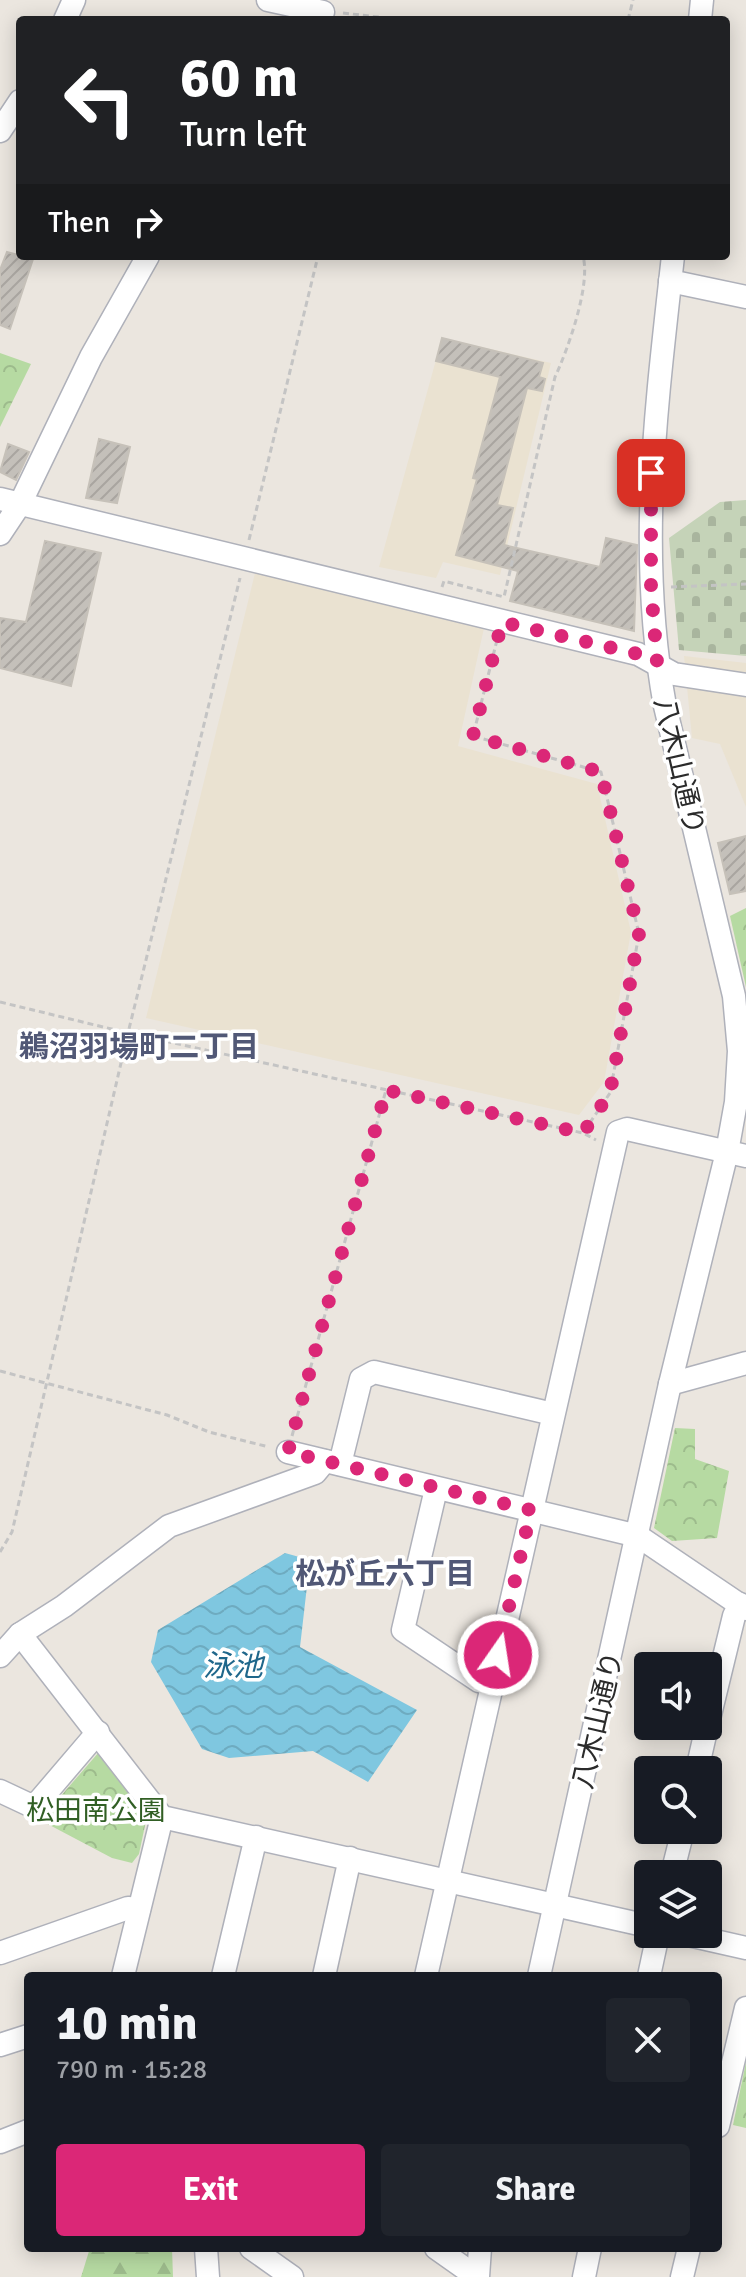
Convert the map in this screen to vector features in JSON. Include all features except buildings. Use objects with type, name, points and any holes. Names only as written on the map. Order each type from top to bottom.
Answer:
[{"type":"street","points":[[268,0],[324,11]]},
{"type":"street","points":[[0,131],[16,107]]},
{"type":"street","points":[[0,534],[10,501],[146,260]]},
{"type":"street","name":"八木山通り","points":[[540,1972],[670,1384],[736,1154],[739,1051],[734,996],[657,662],[651,588],[649,499],[654,421],[673,260]]},
{"type":"street","points":[[670,281],[746,297]]},
{"type":"street","points":[[10,501],[638,654],[674,674],[746,685]]},
{"type":"street","points":[[427,1972],[618,1132],[627,1129],[736,1154]]},
{"type":"street","points":[[670,1384],[746,1363]]},
{"type":"street","points":[[0,1656],[20,1634],[64,1606],[169,1526],[315,1473],[333,1463],[361,1379],[374,1372],[553,1414]]},
{"type":"street","points":[[288,1452],[638,1536],[743,1606],[734,1616],[722,1666]]},
{"type":"street","points":[[436,1489],[403,1630],[479,1681],[492,1684]]},
{"type":"street","points":[[20,1634],[162,1817],[634,1923]]},
{"type":"street","points":[[0,1791],[34,1807],[98,1732]]},
{"type":"street","points":[[124,1972],[162,1817]]},
{"type":"street","points":[[224,1972],[256,1837]]},
{"type":"street","points":[[325,1972],[350,1858]]},
{"type":"street","points":[[0,1953],[128,1908],[139,1909]]},
{"type":"street","points":[[722,1943],[746,1948]]},
{"type":"street","points":[[650,1972],[655,1948]]},
{"type":"street","points":[[722,2109],[746,2008]]},
{"type":"street","points":[[0,2045],[24,2037]]},
{"type":"street","points":[[0,2142],[24,2133]]},
{"type":"street","points":[[206,2252],[208,2277]]},
{"type":"street","points":[[257,2252],[292,2277]]},
{"type":"street","points":[[442,2252],[478,2277]]},
{"type":"street","points":[[478,2277],[480,2252]]},
{"type":"street","points":[[584,2277],[589,2252]]},
{"type":"street","points":[[682,2277],[688,2252]]},
{"type":"path","points":[[324,11],[361,16]]},
{"type":"path","points":[[0,1552],[12,1532],[128,1033],[317,260]]},
{"type":"path","points":[[435,606],[444,581],[504,597],[555,377],[567,351],[587,271],[584,260]]},
{"type":"path","points":[[651,588],[746,584]]},
{"type":"path","points":[[0,1002],[583,1133],[610,1093],[639,934],[601,772],[473,736],[502,622]]},
{"type":"path","points":[[0,1371],[167,1415],[209,1432],[288,1452],[386,1090]]},
{"type":"shaded area","points":[[442,338],[551,363],[500,575],[443,562],[436,578],[379,567]]},
{"type":"shaded area","points":[[256,569],[484,628],[458,746],[597,784],[631,932],[604,1082],[579,1115],[146,1018]]},
{"type":"shaded area","points":[[684,656],[746,663],[746,807],[720,744],[692,738]]},
{"type":"green space","points":[[0,353],[31,364],[0,427]]},
{"type":"green space","points":[[746,500],[746,656],[679,650],[669,538],[720,502]]},
{"type":"green space","points":[[746,908],[746,987],[730,916]]},
{"type":"green space","points":[[675,1428],[695,1429],[695,1459],[729,1471],[717,1538],[672,1541],[654,1528]]},
{"type":"green space","name":"松田南公園","points":[[99,1752],[147,1816],[139,1854],[132,1863],[112,1858],[40,1820]]},
{"type":"green space","points":[[746,2062],[746,2128],[733,2125]]},
{"type":"green space","points":[[89,2252],[172,2252],[173,2277],[81,2277]]},
{"type":"water","name":"泳池","points":[[285,1553],[310,1560],[300,1647],[417,1710],[368,1782],[313,1751],[229,1758],[202,1749],[151,1662],[158,1630]]},
{"type":"district","name":"鵜沼羽場町二丁目","points":[[139,1047]]},
{"type":"district","name":"松が丘六丁目","points":[[385,1574]]},
{"type":"route","points":[[498,1655],[531,1510],[288,1452],[386,1090],[583,1133],[610,1093],[639,934],[601,772],[473,736],[502,622],[638,654],[657,662],[651,587],[651,473]]}]
